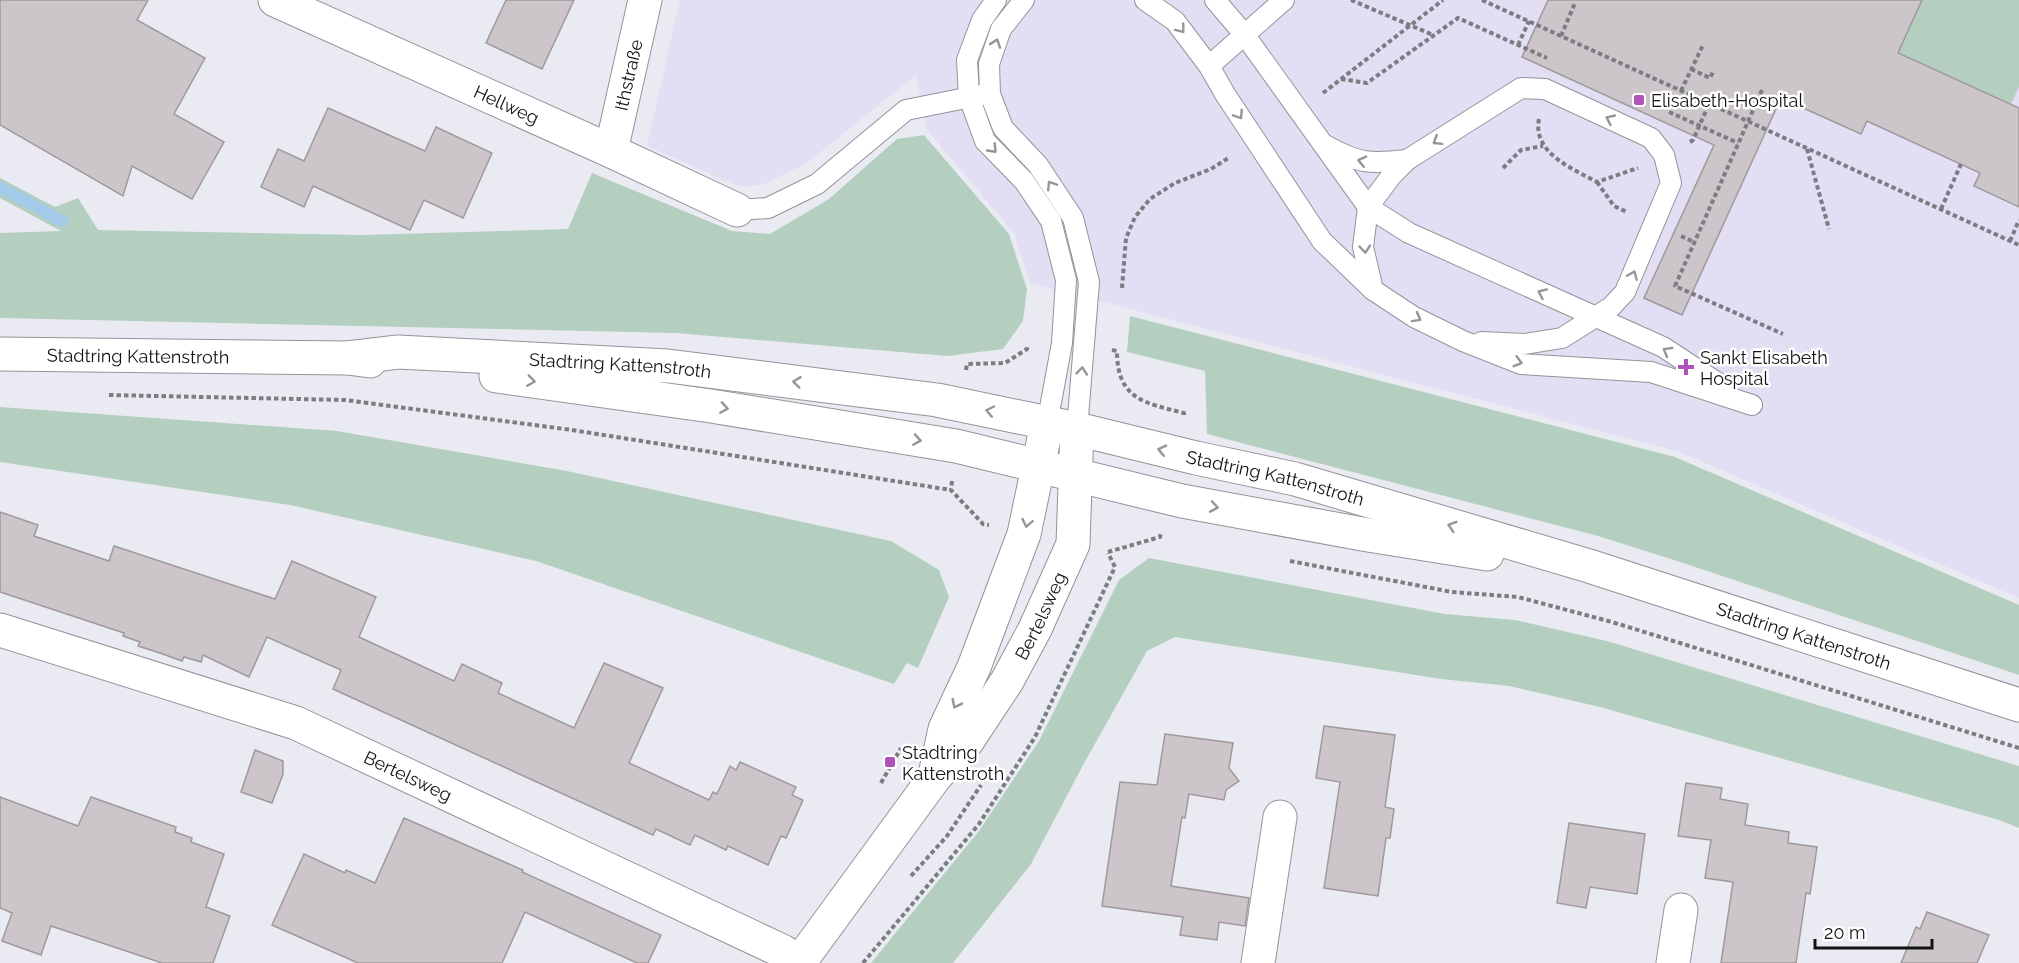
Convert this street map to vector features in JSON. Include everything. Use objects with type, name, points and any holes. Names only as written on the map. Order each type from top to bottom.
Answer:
[{"type":"main road","name":"Hellweg","points":[[275,0],[737,210]]},
{"type":"main road","name":"Ithstraße","points":[[611,151],[645,0]]},
{"type":"main road","name":"Stadtring Kattenstroth","points":[[348,358],[398,352],[668,366],[937,400],[1295,479],[1589,567],[2019,705]]},
{"type":"main road","name":"Stadtring Kattenstroth","points":[[0,354],[348,358],[711,406],[956,446],[1182,501],[1368,535],[1589,567]]},
{"type":"main road","name":"Bertelsweg","points":[[935,777],[945,729],[974,667],[1024,534],[1038,465],[1062,426]]},
{"type":"main road","name":"Bertelsweg","points":[[0,630],[296,723],[782,951],[800,962],[935,777],[968,740],[1007,681],[1035,629],[1073,544],[1075,474],[1062,426]]},
{"type":"main road","points":[[1258,963],[1280,817]]},
{"type":"main road","points":[[1673,963],[1682,910]]},
{"type":"lane","points":[[996,0],[982,20],[968,60],[969,97],[985,141],[1024,181],[1052,221],[1066,280],[1062,343],[1062,426]]},
{"type":"lane","points":[[1024,0],[1001,29],[989,64],[990,94],[1003,128],[1038,165],[1073,218],[1089,282],[1062,426]]},
{"type":"lane","points":[[1145,0],[1175,21],[1209,66],[1322,241],[1373,290],[1414,318],[1521,364],[1651,372],[1752,405],[1663,348],[1409,232],[1368,207],[1244,34],[1215,0]]},
{"type":"lane","points":[[1209,66],[1284,0]]},
{"type":"lane","points":[[1373,290],[1364,247],[1368,207],[1392,175],[1407,160],[1521,88],[1545,89],[1651,138],[1664,155],[1671,183],[1625,292],[1611,307],[1562,338],[1525,344],[1463,341]]},
{"type":"lane","points":[[737,210],[768,208],[817,184],[906,110],[990,94]]},
{"type":"lane","points":[[1320,143],[1348,158],[1371,164],[1407,160]]},
{"type":"path","points":[[1351,0],[1433,36]]},
{"type":"path","points":[[1443,0],[1341,79],[1367,83],[1458,18],[1518,45],[1529,21]]},
{"type":"path","points":[[1482,0],[2019,245]]},
{"type":"path","points":[[1561,36],[1575,3]]},
{"type":"path","points":[[1681,91],[1702,45]]},
{"type":"path","points":[[1691,69],[1710,78],[1713,72]]},
{"type":"path","points":[[1762,90],[1674,286],[1783,334]]},
{"type":"path","points":[[1695,136],[1709,104]]},
{"type":"path","points":[[1539,116],[1538,126],[1543,146],[1562,163],[1597,182],[1614,206],[1635,216]]},
{"type":"path","points":[[1503,168],[1521,150],[1543,146]]},
{"type":"path","points":[[1807,148],[1829,229]]},
{"type":"path","points":[[1121,294],[1126,238],[1135,217],[1150,199],[1159,193],[1175,183],[1211,169],[1239,151]]},
{"type":"path","points":[[1941,209],[1961,164]]},
{"type":"path","points":[[1597,182],[1640,168]]},
{"type":"path","points":[[2010,241],[2019,220]]},
{"type":"path","points":[[1675,234],[1694,242]]},
{"type":"path","points":[[965,377],[968,364],[1005,363],[1027,349],[1031,338]]},
{"type":"path","points":[[1118,340],[1117,369],[1129,393],[1152,404],[1184,412],[1183,422]]},
{"type":"path","points":[[1106,350],[1117,351]]},
{"type":"path","points":[[108,395],[345,400],[572,430],[951,490],[983,524],[985,533]]},
{"type":"path","points":[[951,490],[952,479]]},
{"type":"path","points":[[983,524],[997,527]]},
{"type":"path","points":[[1160,537],[1162,527]]},
{"type":"path","points":[[1100,550],[1108,552],[1160,537],[1171,539]]},
{"type":"path","points":[[863,963],[979,824],[1035,737],[1115,567],[1108,552]]},
{"type":"path","points":[[1280,559],[1452,592],[1518,597],[1612,622],[2019,748]]},
{"type":"path","points":[[880,785],[902,747]]},
{"type":"shaded area","name":"Sankt Elisabeth Hospital","points":[[680,0],[2019,0],[2019,598],[1677,451],[1030,283],[1014,233],[927,130],[916,75],[807,163],[764,184],[740,187],[647,146]]},
{"type":"green space","points":[[1922,0],[2019,0],[2019,87],[2011,104],[1898,53]]},
{"type":"green space","points":[[924,135],[1009,234],[1027,289],[1023,321],[1003,349],[947,356],[675,333],[0,318],[0,233],[61,231],[0,198],[0,178],[55,207],[78,198],[98,230],[362,235],[568,229],[592,173],[732,231],[770,234],[829,199],[897,139]]},
{"type":"green space","points":[[1130,316],[1675,457],[2019,605],[2019,675],[1598,536],[1207,434],[1205,371],[1127,352]]},
{"type":"green space","points":[[0,407],[337,431],[567,471],[891,541],[939,570],[949,597],[918,668],[907,663],[894,684],[536,561],[290,505],[0,462]]},
{"type":"green space","points":[[1149,558],[1445,614],[1515,620],[1607,641],[2019,766],[2019,828],[1999,820],[1600,707],[1509,686],[1441,679],[1175,637],[1147,651],[1031,864],[953,963],[871,963],[979,831],[1039,741],[1119,580]]},
{"type":"building","points":[[0,0],[148,0],[137,20],[205,58],[174,114],[224,142],[192,199],[132,166],[123,196],[0,125]]},
{"type":"building","points":[[506,0],[574,0],[542,69],[486,43]]},
{"type":"building","points":[[1548,0],[1922,0],[1898,53],[2019,108],[2019,207],[1974,186],[1980,173],[1867,121],[1861,134],[1781,98],[1682,315],[1644,298],[1714,145],[1522,57]]},
{"type":"building","points":[[328,108],[425,151],[436,127],[492,153],[463,218],[424,200],[410,230],[313,186],[304,207],[261,187],[278,149],[304,161]]},
{"type":"building","points":[[0,512],[38,525],[34,536],[109,561],[114,546],[275,599],[292,561],[376,597],[359,637],[454,681],[462,664],[502,683],[498,693],[574,728],[604,663],[663,688],[629,763],[709,800],[713,792],[717,794],[730,766],[736,770],[740,762],[796,787],[792,795],[803,800],[786,838],[781,836],[768,865],[728,846],[726,850],[695,835],[690,845],[656,829],[653,835],[333,689],[341,670],[267,637],[249,677],[203,655],[201,662],[184,657],[182,661],[138,646],[140,642],[123,636],[124,633],[0,592]]},
{"type":"building","points":[[1324,726],[1395,735],[1385,807],[1394,809],[1390,838],[1386,838],[1378,896],[1324,888],[1340,782],[1316,778]]},
{"type":"building","points":[[1165,734],[1233,743],[1229,768],[1239,781],[1226,790],[1224,800],[1189,794],[1185,818],[1182,817],[1171,886],[1249,898],[1245,926],[1219,922],[1217,940],[1180,935],[1183,917],[1102,906],[1120,782],[1157,785]]},
{"type":"building","points":[[255,750],[283,761],[283,774],[272,803],[241,792]]},
{"type":"building","points":[[1686,783],[1722,788],[1720,799],[1748,804],[1745,825],[1789,832],[1788,843],[1817,847],[1810,894],[1806,893],[1796,963],[1721,963],[1733,882],[1705,878],[1711,840],[1678,836]]},
{"type":"building","points":[[0,797],[78,826],[91,797],[176,827],[175,832],[192,838],[191,842],[224,854],[206,907],[230,916],[213,963],[162,963],[51,926],[41,955],[2,941],[12,913],[0,908]]},
{"type":"building","points":[[404,818],[523,870],[522,872],[661,935],[648,963],[637,963],[525,912],[502,963],[358,963],[272,925],[304,854],[345,873],[346,870],[375,883]]},
{"type":"building","points":[[1569,823],[1645,834],[1637,894],[1590,887],[1586,908],[1557,903]]},
{"type":"building","points":[[1927,912],[1989,935],[1977,963],[1901,963],[1916,927],[1920,929]]},
{"type":"waterway","points":[[0,187],[62,221]]},
{"type":"place","name":"Elisabeth-Hospital","points":[[1639,100]]},
{"type":"place","name":"Sankt Elisabeth Hospital","points":[[1686,367]]},
{"type":"place","name":"Stadtring Kattenstroth","points":[[890,762]]}]
